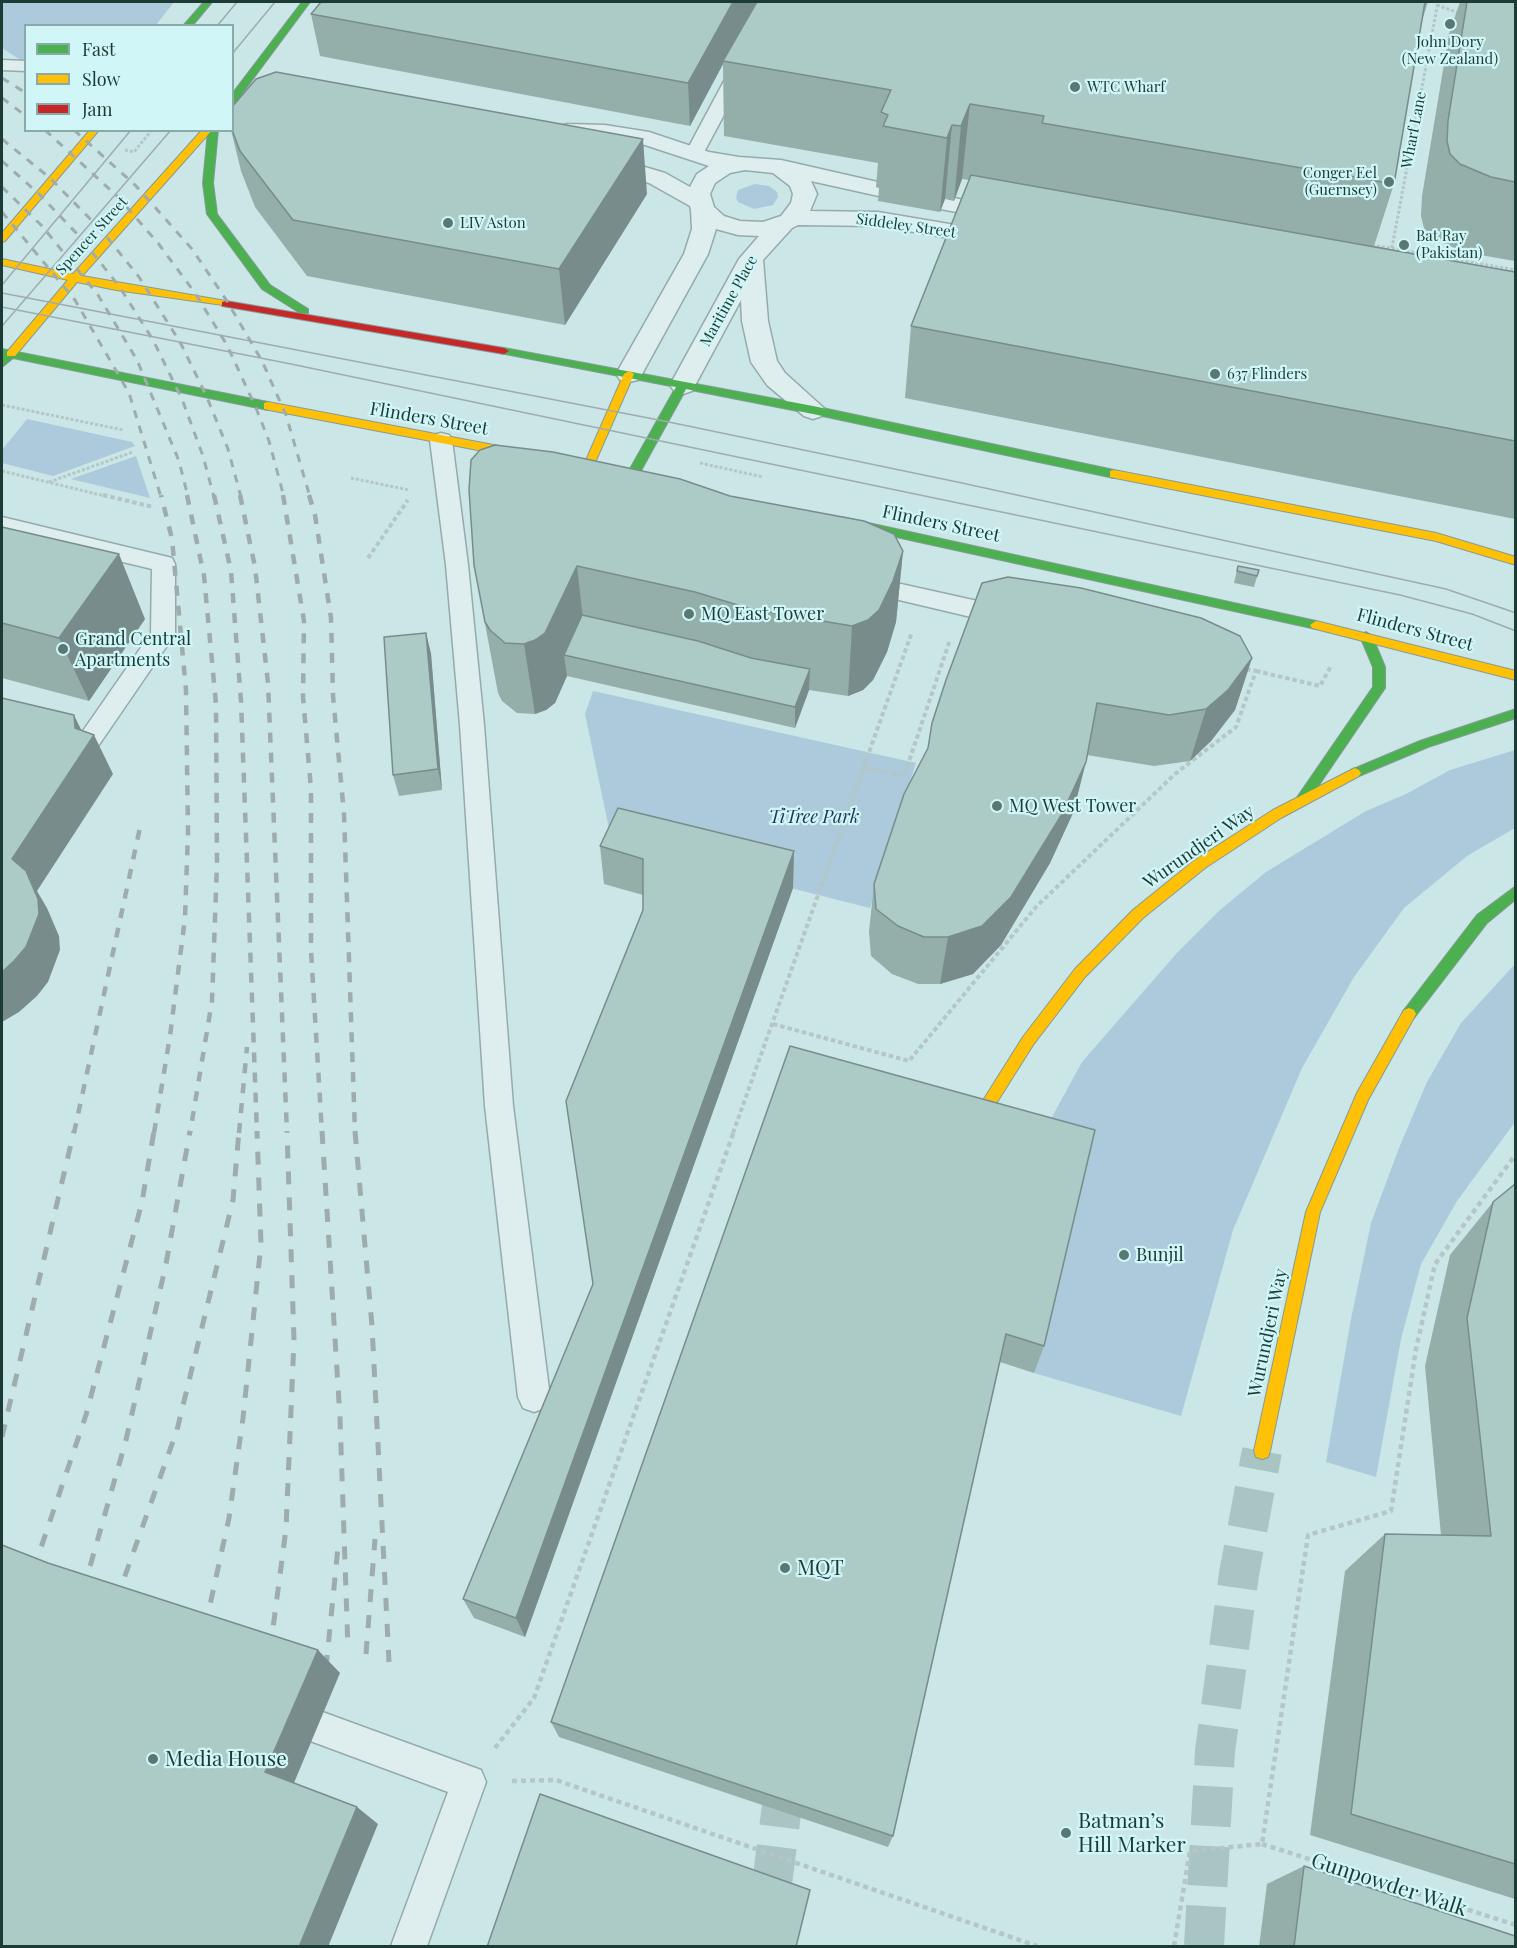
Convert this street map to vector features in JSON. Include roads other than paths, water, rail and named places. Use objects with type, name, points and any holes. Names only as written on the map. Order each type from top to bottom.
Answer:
[{"type":"main road","points":[[189,24],[208,2]]},
{"type":"main road","points":[[234,99],[263,76],[306,2]]},
{"type":"main road","points":[[2,239],[93,132]]},
{"type":"main road","name":"Spencer Street","points":[[4,357],[206,132]]},
{"type":"main road","points":[[213,132],[208,183],[212,214],[266,287],[319,319]]},
{"type":"main road","points":[[2,262],[75,278],[629,374],[813,410],[1038,459],[1436,537],[1515,561]]},
{"type":"main road","name":"Flinders Street","points":[[4,357],[548,460]]},
{"type":"main road","points":[[588,467],[629,374]]},
{"type":"main road","points":[[629,480],[683,385]]},
{"type":"main road","name":"Flinders Street","points":[[825,517],[1079,583],[1366,636],[1515,676]]},
{"type":"main road","points":[[1302,800],[1371,703],[1379,688],[1379,667],[1366,636]]},
{"type":"main road","name":"Wurundjeri Way","points":[[982,1114],[1028,1041],[1106,945],[1138,914],[1200,864],[1302,800],[1347,776],[1413,748],[1515,713]]},
{"type":"main road","name":"Wurundjeri Way","points":[[1262,1451],[1313,1212],[1362,1097],[1396,1033],[1435,977],[1482,920],[1515,891]]},
{"type":"street","points":[[542,127],[636,136],[694,154],[737,164],[771,165],[792,174],[803,188],[803,204],[788,221],[765,229],[730,226],[716,221],[676,186],[646,174],[578,157]]},
{"type":"street","points":[[629,374],[696,254],[704,229],[699,189],[705,179],[715,172],[737,164]]},
{"type":"street","name":"Siddeley Street","points":[[771,165],[883,190]]},
{"type":"street","name":"Siddeley Street","points":[[944,203],[1026,218]]},
{"type":"street","name":"Siddeley Street","points":[[788,221],[878,219],[1010,242]]},
{"type":"street","name":"Maritime Place","points":[[683,385],[751,259],[788,221]]},
{"type":"street","points":[[751,259],[754,321],[764,362],[776,379],[813,410]]},
{"type":"lane","points":[[694,154],[747,56]]},
{"type":"lane","points":[[2,65],[24,66]]},
{"type":"lane","points":[[441,440],[457,565],[472,725],[499,1107],[534,1397]]},
{"type":"lane","points":[[579,489],[588,467]]},
{"type":"lane","points":[[2,525],[164,564],[163,634],[81,752]]},
{"type":"lane","points":[[843,579],[1032,622]]},
{"type":"lane","points":[[317,1727],[469,1782],[409,1947]]},
{"type":"tunnel","points":[[1204,1946],[1215,1751],[1239,1574],[1262,1451]]},
{"type":"tunnel","points":[[764,1946],[787,1767]]},
{"type":"tram line","points":[[219,24],[237,2]]},
{"type":"tram line","points":[[234,52],[275,2]]},
{"type":"tram line","points":[[2,285],[129,132]]},
{"type":"tram line","points":[[26,298],[169,132]]},
{"type":"tram line","points":[[2,293],[26,298]]},
{"type":"tram line","points":[[16,310],[26,298]]},
{"type":"tram line","points":[[26,298],[664,421],[962,483],[1446,589],[1516,613]]},
{"type":"tram line","points":[[2,307],[16,310]]},
{"type":"tram line","points":[[2,326],[16,310]]},
{"type":"tram line","points":[[16,310],[291,364],[1400,595],[1472,614],[1516,631]]},
{"type":"railway","points":[[2,78],[24,92]]},
{"type":"railway","points":[[2,98],[24,114]]},
{"type":"railway","points":[[47,132],[117,196],[158,243],[195,293],[227,345],[256,408],[269,441],[284,497]]},
{"type":"railway","points":[[76,132],[135,185],[154,206],[192,249],[227,301],[262,361],[286,415],[310,497]]},
{"type":"railway","points":[[2,139],[50,178],[102,231],[139,277],[180,342],[206,395],[228,449],[241,497]]},
{"type":"railway","points":[[2,161],[39,194],[80,237],[119,286],[153,340],[182,399],[203,456],[214,497]]},
{"type":"railway","points":[[2,187],[42,226],[98,295],[137,360],[179,461],[188,497]]},
{"type":"railway","points":[[2,212],[75,300],[129,393],[161,497]]},
{"type":"railway","points":[[154,1133],[170,1036],[185,918],[188,832],[186,690],[172,539],[161,495]]},
{"type":"railway","points":[[187,495],[204,576],[216,704],[217,863],[212,1001],[190,1133]]},
{"type":"railway","points":[[214,495],[231,571],[241,701],[257,1133]]},
{"type":"railway","points":[[240,495],[255,567],[268,683],[287,1133]]},
{"type":"railway","points":[[283,495],[304,621],[303,697],[311,789],[311,950],[322,1133]]},
{"type":"railway","points":[[309,495],[315,515],[331,618],[333,696],[344,814],[355,1133]]},
{"type":"railway","points":[[74,1133],[141,823]]},
{"type":"railway","points":[[239,1133],[247,1047]]},
{"type":"railway","points":[[2,1437],[74,1131]]},
{"type":"railway","points":[[33,1571],[86,1415],[142,1202],[154,1131]]},
{"type":"railway","points":[[83,1591],[126,1440],[166,1264],[190,1131]]},
{"type":"railway","points":[[116,1601],[177,1430],[233,1200],[239,1131]]},
{"type":"railway","points":[[205,1628],[229,1518],[243,1418],[261,1244],[257,1131]]},
{"type":"railway","points":[[270,1651],[286,1529],[294,1340],[287,1131]]},
{"type":"railway","points":[[322,1131],[340,1418],[348,1649]]},
{"type":"railway","points":[[355,1131],[372,1326],[389,1662]]},
{"type":"railway","points":[[366,1654],[375,1539]]},
{"type":"railway","points":[[326,1668],[338,1547]]},
{"type":"place","name":"John Dory (New Zealand)","points":[[1450,24]]},
{"type":"place","name":"WTC Wharf","points":[[1075,87]]},
{"type":"place","name":"Conger Eel (Guernsey)","points":[[1389,182]]},
{"type":"place","name":"LIV Aston","points":[[448,223]]},
{"type":"place","name":"Bat Ray (Pakistan)","points":[[1404,245]]},
{"type":"place","name":"637 Flinders","points":[[1215,374]]},
{"type":"place","name":"MQ East Tower","points":[[689,614]]},
{"type":"place","name":"Grand Central Apartments","points":[[63,649]]},
{"type":"place","name":"MQ West Tower","points":[[997,806]]},
{"type":"place","name":"Bunjil","points":[[1124,1255]]},
{"type":"place","name":"MQT","points":[[785,1568]]},
{"type":"place","name":"Media House","points":[[153,1759]]},
{"type":"place","name":"Batman’s Hill Marker","points":[[1066,1833]]},
{"type":"park label","name":"TiTree Park","points":[[814,817]]}]
